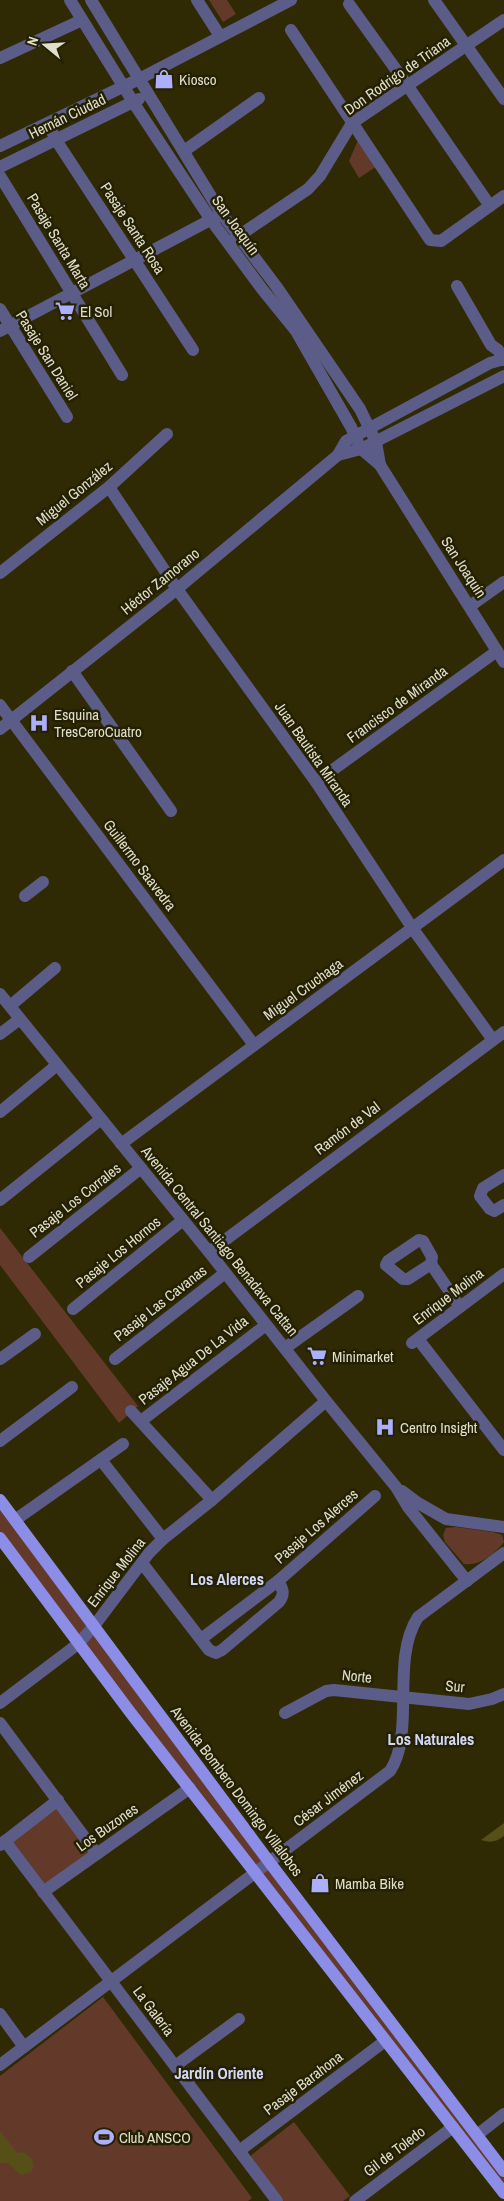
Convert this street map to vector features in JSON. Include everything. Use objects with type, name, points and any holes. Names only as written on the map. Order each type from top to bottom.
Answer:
[{"type":"main road","name":"Avenida Bombero Domingo Villalobos","points":[[0,1500],[270,1863],[504,2171]]},
{"type":"main road","points":[[0,1538],[78,1644],[504,2193]]},
{"type":"street","name":"San Joaquín","points":[[70,0],[133,102],[216,217],[240,236],[325,355],[370,428],[376,442],[380,465]]},
{"type":"street","name":"San Joaquín","points":[[91,0],[184,151],[228,243],[296,332],[361,449],[380,465],[501,657]]},
{"type":"street","points":[[197,0],[220,36]]},
{"type":"street","name":"Hernán Ciudad","points":[[0,146],[139,79],[291,0]]},
{"type":"street","points":[[434,0],[504,99]]},
{"type":"street","points":[[349,4],[490,206]]},
{"type":"street","points":[[0,58],[82,20]]},
{"type":"street","name":"Don Rodrigo de Triana","points":[[228,243],[308,189],[320,176],[352,123],[504,20]]},
{"type":"street","points":[[290,30],[430,240],[441,241],[504,196]]},
{"type":"street","name":"Hernán Ciudad","points":[[0,167],[148,94]]},
{"type":"street","points":[[184,151],[259,98]]},
{"type":"street","name":"Pasaje Santa Rosa","points":[[48,123],[56,140],[193,350]]},
{"type":"street","name":"Pasaje Santa Marta","points":[[0,176],[122,374]]},
{"type":"street","points":[[5,329],[216,217]]},
{"type":"street","points":[[457,286],[491,345],[498,350],[504,359]]},
{"type":"street","name":"Pasaje San Daniel","points":[[0,310],[5,329],[67,417]]},
{"type":"street","points":[[491,345],[490,363],[503,380]]},
{"type":"street","name":"Héctor Zamorano","points":[[0,730],[177,589],[338,455],[346,441],[490,363],[504,359]]},
{"type":"street","name":"Héctor Zamorano","points":[[338,455],[361,449],[503,380]]},
{"type":"street","name":"Miguel González","points":[[0,573],[109,487],[167,434]]},
{"type":"street","name":"Juan Bautista Miranda","points":[[109,487],[177,589],[316,782],[413,929],[493,1040]]},
{"type":"street","points":[[470,606],[504,582]]},
{"type":"street","name":"Francisco de Miranda","points":[[316,782],[501,657]]},
{"type":"street","points":[[72,672],[171,811]]},
{"type":"street","name":"Guillermo Saavedra","points":[[0,705],[254,1045]]},
{"type":"street","name":"Miguel Cruchaga","points":[[121,1144],[504,860]]},
{"type":"street","points":[[25,896],[43,882]]},
{"type":"street","points":[[10,1006],[55,968]]},
{"type":"street","name":"Avenida Central Santiago Benadava Cattan","points":[[0,994],[396,1486],[408,1507],[467,1581]]},
{"type":"street","points":[[0,1034],[20,1019]]},
{"type":"street","name":"Ramón de Val","points":[[208,1252],[504,1032]]},
{"type":"street","points":[[0,1112],[58,1065]]},
{"type":"street","points":[[0,1200],[101,1119]]},
{"type":"street","name":"Pasaje Los Corrales","points":[[29,1257],[141,1168]]},
{"type":"street","points":[[504,1175],[483,1188],[480,1196],[490,1209],[494,1211],[504,1205]]},
{"type":"street","name":"Pasaje Los Hornos","points":[[73,1309],[183,1220]]},
{"type":"street","points":[[431,1264],[460,1307]]},
{"type":"street","name":"Pasaje Las Cavanas","points":[[115,1359],[225,1273]]},
{"type":"street","name":"Enrique Molina","points":[[504,1274],[414,1341],[504,1450]]},
{"type":"street","points":[[285,1348],[358,1296]]},
{"type":"street","name":"Pasaje Agua De La Vida","points":[[140,1421],[266,1325]]},
{"type":"street","points":[[0,1360],[34,1334]]},
{"type":"street","points":[[0,1441],[72,1386]]},
{"type":"street","name":"Enrique Molina","points":[[0,1703],[78,1644],[94,1626],[142,1562],[163,1539],[212,1500],[326,1401]]},
{"type":"street","points":[[131,1411],[212,1500]]},
{"type":"street","points":[[15,1520],[123,1444]]},
{"type":"street","points":[[101,1460],[163,1539]]},
{"type":"street","points":[[396,1486],[418,1503],[446,1518],[504,1527]]},
{"type":"street","name":"Pasaje Los Alerces","points":[[201,1639],[278,1581],[375,1496]]},
{"type":"street","points":[[432,1536],[434,1528],[446,1518]]},
{"type":"street","name":"César Jiménez","points":[[0,2064],[390,1771],[397,1760],[401,1746],[402,1697],[408,1636],[412,1625],[418,1616],[504,1553]]},
{"type":"street","name":"Pasaje Los Alerces","points":[[142,1562],[209,1650],[216,1653],[279,1602],[283,1597],[283,1590],[278,1581]]},
{"type":"street","name":"Norte","points":[[285,1714],[326,1691],[334,1690],[402,1697]]},
{"type":"street","name":"Sur","points":[[402,1697],[468,1704],[492,1699],[504,1694]]},
{"type":"street","points":[[0,1723],[97,1854]]},
{"type":"street","name":"Los Buzones","points":[[43,1892],[190,1788]]},
{"type":"street","points":[[2,1843],[58,1800]]},
{"type":"street","name":"La Galería","points":[[2,1843],[43,1892],[276,2201]]},
{"type":"street","points":[[0,2014],[24,2047]]},
{"type":"street","points":[[175,2066],[239,2019]]},
{"type":"street","name":"Pasaje Barahona","points":[[239,2151],[385,2041]]},
{"type":"street","points":[[477,2135],[504,2114]]},
{"type":"street","name":"Gil de Toledo","points":[[355,2201],[453,2127]]},
{"type":"shaded area","points":[[209,0],[227,0],[236,14],[223,22]]},
{"type":"shaded area","points":[[359,138],[377,166],[359,178],[349,161]]},
{"type":"shaded area","points":[[0,1228],[138,1406],[119,1423],[0,1265]]},
{"type":"shaded area","points":[[0,1503],[504,2174],[504,2185],[0,1537]]},
{"type":"shaded area","points":[[456,1527],[493,1532],[502,1535],[504,1542],[496,1551],[481,1561],[464,1564],[445,1542],[443,1535],[446,1528]]},
{"type":"shaded area","points":[[57,1805],[92,1853],[43,1887],[9,1841]]},
{"type":"shaded area","points":[[504,1823],[504,1836],[493,1841],[481,1840]]},
{"type":"shaded area","name":"Club ANSCO","points":[[103,1997],[252,2198],[248,2201],[0,2201],[0,2076]]},
{"type":"shaded area","points":[[294,2122],[350,2196],[343,2201],[283,2201],[249,2157]]},
{"type":"shaded area","points":[[0,2131],[17,2153],[24,2152],[32,2159],[34,2166],[31,2172],[21,2175],[8,2163],[0,2163]]},
{"type":"place","name":"Kiosco","points":[[164,79]]},
{"type":"place","name":"El Sol","points":[[65,311]]},
{"type":"place","name":"Esquina TresCeroCuatro","points":[[39,723]]},
{"type":"place","name":"Minimarket","points":[[317,1356]]},
{"type":"place","name":"Centro Insight","points":[[385,1427]]},
{"type":"place","name":"Mamba Bike","points":[[320,1883]]},
{"type":"place","name":"Club ANSCO","points":[[104,2137]]},
{"type":"district","name":"Los Alerces","points":[[227,1579]]},
{"type":"district","name":"Los Naturales","points":[[431,1739]]},
{"type":"district","name":"Jardín Oriente","points":[[219,2073]]}]
